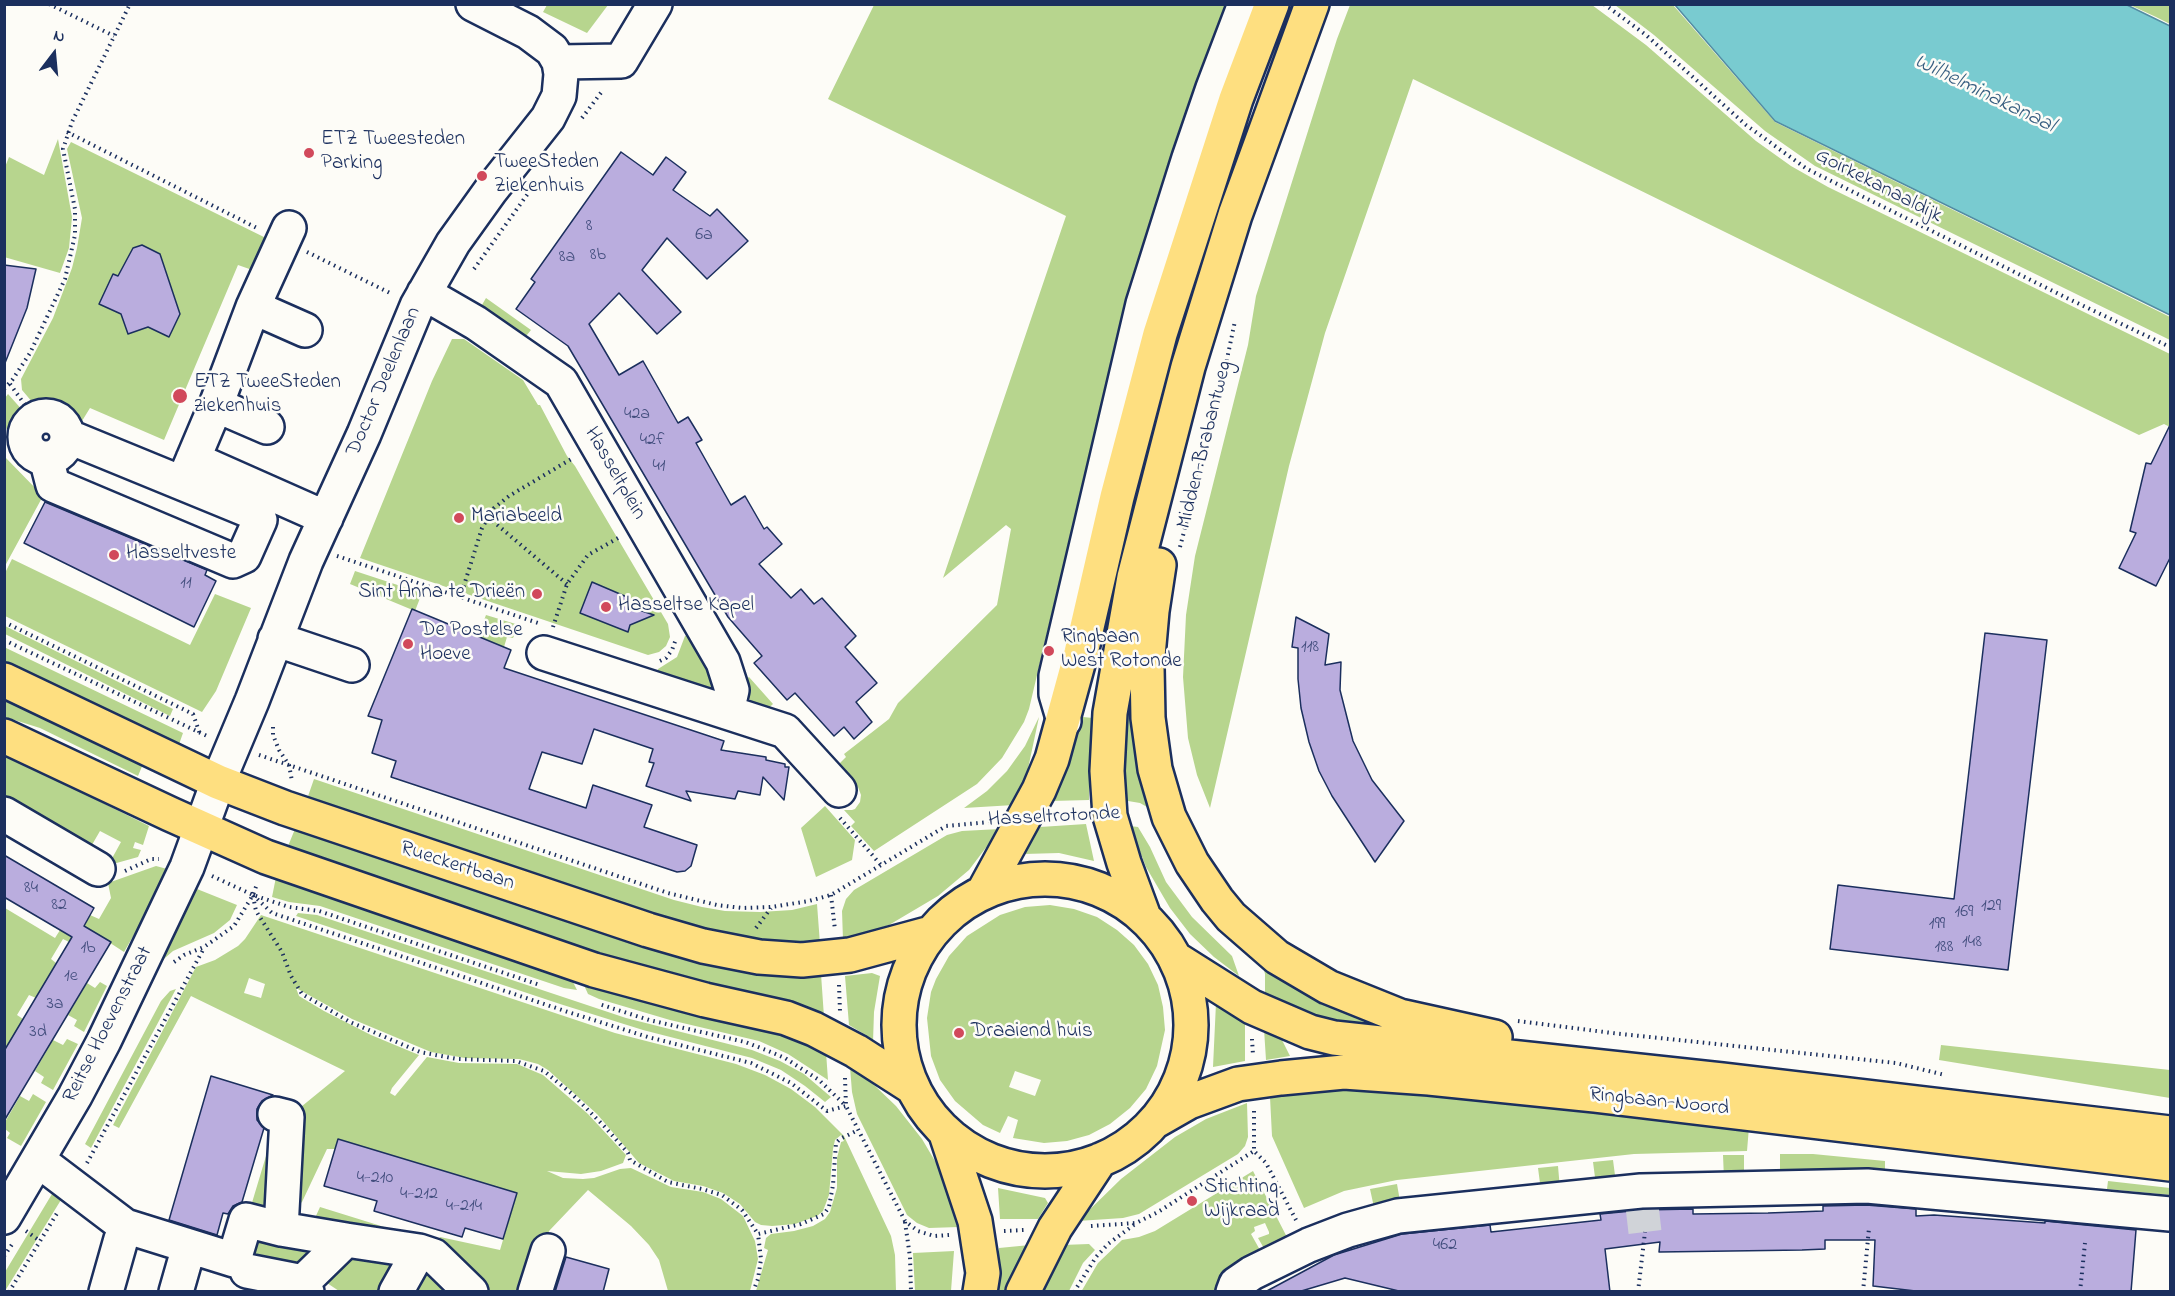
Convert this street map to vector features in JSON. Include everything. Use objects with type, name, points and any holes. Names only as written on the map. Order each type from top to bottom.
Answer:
[{"type":"main road","points":[[984,891],[1039,790],[1052,759],[1064,721],[1117,497],[1160,334],[1233,109],[1272,4]]},
{"type":"main road","name":"Midden-Brabantweg","points":[[1144,917],[1110,816],[1107,771],[1110,713],[1134,577],[1188,368],[1235,215],[1312,4]]},
{"type":"main road","name":"Midden-Brabantweg","points":[[1149,518],[1163,545],[1152,611],[1147,667],[1148,718],[1155,768],[1169,817],[1192,863],[1217,900]]},
{"type":"main road","name":"Rueckertbaan","points":[[4,680],[218,782],[285,808],[648,930],[704,946],[759,957],[802,960],[858,953],[931,933]]},
{"type":"main road","points":[[4,736],[266,857],[594,970],[705,1000],[786,1018],[842,1044],[912,1087]]},
{"type":"main road","points":[[1025,879],[1068,880],[1096,887],[1121,900],[1144,917],[1165,941],[1176,959],[1189,1000],[1190,1044],[1186,1065],[1178,1086],[1154,1122],[1129,1144],[1100,1160],[1075,1168],[1050,1171],[1012,1167],[976,1154],[945,1131],[923,1106],[907,1077],[900,1047],[899,1007],[910,968],[919,949],[931,933],[955,909],[984,891],[1025,879]]},
{"type":"main road","name":"Ringbaan-Noord","points":[[1217,900],[1231,917],[1277,957],[1328,987],[1400,1016],[1491,1036],[1614,1052],[1633,1071]]},
{"type":"main road","name":"Ringbaan-Noord","points":[[1176,959],[1252,1006],[1310,1032],[1334,1038],[2170,1133]]},
{"type":"main road","name":"Ringbaan-Noord","points":[[1154,1122],[1189,1102],[1238,1084],[1344,1072],[1429,1078],[1699,1107],[2170,1164]]},
{"type":"main road","points":[[945,1131],[975,1221],[983,1273],[980,1292]]},
{"type":"main road","points":[[1023,1292],[1055,1228],[1100,1160]]},
{"type":"street","points":[[473,4],[528,32],[552,50],[559,62],[621,62],[655,4]]},
{"type":"street","points":[[1064,721],[1056,694],[1056,676],[1143,304],[1189,158],[1245,4]]},
{"type":"street","name":"Doctor Deelenlaan","points":[[218,782],[274,639],[329,545],[420,299],[453,243],[548,118],[559,96],[561,85],[559,62]]},
{"type":"street","points":[[188,471],[253,307],[286,234]]},
{"type":"street","name":"Hasseltplein","points":[[420,299],[476,323],[561,382],[723,662],[732,690],[727,712]]},
{"type":"street","points":[[253,307],[305,330]]},
{"type":"street","points":[[216,405],[267,427]]},
{"type":"street","points":[[35,419],[26,430],[26,445],[37,457],[56,447],[188,471],[329,545]]},
{"type":"street","points":[[56,447],[53,485],[233,561],[244,556],[260,520],[250,511],[188,471]]},
{"type":"street","points":[[274,639],[352,665]]},
{"type":"street","points":[[548,640],[646,686],[785,731],[839,790]]},
{"type":"street","name":"Reitse Hoevenstraat","points":[[4,1217],[104,1041],[187,867],[218,782]]},
{"type":"street","points":[[4,814],[98,869]]},
{"type":"street","points":[[275,1114],[287,1117],[281,1229]]},
{"type":"street","points":[[38,1160],[125,1226],[241,1274],[313,1285],[346,1240]]},
{"type":"street","points":[[1233,1292],[1236,1284],[1252,1273],[1309,1245],[1348,1230],[1398,1216],[1643,1210],[1867,1186],[2087,1222],[2170,1214]]},
{"type":"street","points":[[241,1274],[246,1220],[281,1229],[419,1251],[434,1256],[471,1292]]},
{"type":"street","points":[[105,1292],[121,1239]]},
{"type":"street","points":[[396,1292],[419,1251]]},
{"type":"street","points":[[535,1292],[548,1251]]},
{"type":"street","points":[[176,1292],[186,1257]]},
{"type":"path","points":[[49,4],[114,36]]},
{"type":"path","points":[[4,389],[10,384],[30,353],[65,279],[75,235],[75,209],[63,149],[68,132],[130,4]]},
{"type":"path","name":"Goirkekanaaldijk","points":[[1604,4],[1646,35],[1746,125],[1807,169],[2170,347]]},
{"type":"path","points":[[576,127],[621,62]]},
{"type":"path","points":[[68,132],[420,299]]},
{"type":"path","points":[[472,271],[531,189]]},
{"type":"path","name":"Midden-Brabantweg","points":[[1180,549],[1218,402],[1236,314]]},
{"type":"path","points":[[10,384],[35,419]]},
{"type":"path","points":[[460,598],[482,528],[500,502],[597,444]]},
{"type":"path","points":[[488,517],[567,584]]},
{"type":"path","points":[[329,545],[460,598],[548,640],[567,584],[588,555],[643,523]]},
{"type":"path","points":[[646,686],[653,664],[666,658],[672,650],[676,636],[700,621]]},
{"type":"path","points":[[4,622],[193,714],[200,734]]},
{"type":"path","name":"Rueckertbaan","points":[[4,640],[200,734],[689,899],[725,906],[762,907],[809,901],[831,895]]},
{"type":"path","points":[[273,719],[273,735],[279,750],[290,765]]},
{"type":"path","points":[[839,790],[832,810],[881,865]]},
{"type":"path","name":"Hasseltrotonde","points":[[831,895],[946,826],[963,823],[1110,816]]},
{"type":"path","points":[[253,895],[289,907],[319,911],[542,985]]},
{"type":"path","points":[[253,895],[272,914],[648,1037],[751,1063],[791,1083],[827,1111],[846,1106],[811,1074],[785,1058],[766,1050],[745,1042],[649,1020],[596,1003]]},
{"type":"path","points":[[253,895],[256,911],[282,952],[291,976],[302,994],[350,1022],[420,1052],[457,1059],[516,1061],[544,1071],[572,1094],[604,1126],[628,1153],[630,1160],[668,1182],[722,1195],[742,1210],[758,1234],[761,1259],[753,1292]]},
{"type":"path","points":[[9,1292],[74,1186],[204,947]]},
{"type":"path","points":[[1252,1006],[1254,1151],[1266,1163],[1309,1245]]},
{"type":"path","points":[[1513,1020],[1612,1033],[1896,1063],[1955,1078]]},
{"type":"path","points":[[758,1234],[801,1224],[824,1214],[829,1207],[833,1185],[836,1143],[858,1130]]},
{"type":"path","points":[[1638,1292],[1643,1210]]},
{"type":"path","points":[[905,1221],[910,1257],[911,1292]]},
{"type":"path","points":[[2080,1292],[2087,1222]]},
{"type":"path","points":[[1074,1292],[1096,1257],[1108,1244],[1136,1223]]},
{"type":"path","points":[[1863,1292],[1869,1228]]},
{"type":"green space","points":[[547,4],[608,5],[587,33],[543,12]]},
{"type":"green space","points":[[874,5],[1238,5],[1072,581],[1060,578],[1024,722],[1002,758],[977,784],[874,851],[851,826],[855,822],[844,810],[855,809],[860,802],[861,795],[858,787],[838,765],[846,757],[844,754],[889,719],[898,703],[997,605],[1011,529],[1006,525],[943,578],[1066,216],[828,99]]},
{"type":"green space","points":[[1350,5],[1592,5],[1646,45],[1756,141],[1791,166],[1828,187],[2170,354],[2170,427],[2164,424],[2139,435],[1413,79],[1325,333],[1289,466],[1210,808],[1197,775],[1188,738],[1183,677],[1186,615],[1195,556],[1248,345],[1256,296],[1337,39]]},
{"type":"green space","points":[[1615,5],[1673,5],[1775,122],[2170,317],[2170,340],[1815,166],[1765,131],[1654,35]]},
{"type":"green space","points":[[2130,5],[2170,5],[2170,24],[2156,17]]},
{"type":"green space","points":[[58,139],[72,217],[69,248],[60,273],[4,257],[5,167],[9,157],[44,175]]},
{"type":"green space","points":[[71,142],[272,241],[258,272],[238,265],[164,440],[90,408],[82,421],[42,399],[33,403],[22,390],[21,379],[53,318],[77,248],[82,218],[67,149]]},
{"type":"green space","points":[[486,298],[531,330],[522,341],[479,310]]},
{"type":"green space","points":[[452,339],[464,339],[523,380],[540,405],[567,456],[668,624],[670,637],[666,646],[659,652],[648,655],[360,558],[432,381]]},
{"type":"green space","points":[[8,394],[24,412],[5,430],[5,398]]},
{"type":"green space","points":[[5,457],[43,496],[5,566]]},
{"type":"green space","points":[[12,559],[190,645],[215,594],[251,608],[216,691],[202,712],[5,616],[5,573]]},
{"type":"green space","points":[[355,571],[422,593],[415,611],[350,584]]},
{"type":"green space","points":[[486,615],[519,625],[513,638],[507,637],[504,647],[482,638],[485,630],[481,628]]},
{"type":"green space","points":[[5,626],[173,709],[170,716],[5,634]]},
{"type":"green space","points":[[693,632],[716,687],[710,691],[656,676],[658,669],[677,657],[685,636]]},
{"type":"green space","points":[[4,647],[183,733],[177,750],[5,666]]},
{"type":"green space","points":[[1132,661],[1154,811],[1140,803],[1122,800],[1119,748]]},
{"type":"green space","points":[[749,677],[773,704],[764,712],[755,707],[749,698],[746,679]]},
{"type":"green space","points":[[4,696],[143,764],[138,776],[40,728],[5,717]]},
{"type":"green space","points":[[1039,717],[1026,778],[1014,805],[964,808],[987,791],[1007,771],[1025,746]]},
{"type":"green space","points":[[1083,717],[1093,718],[1089,763],[1089,800],[1051,801]]},
{"type":"green space","points":[[5,754],[149,826],[143,845],[135,842],[133,848],[141,850],[138,857],[113,864],[110,862],[121,842],[100,831],[89,850],[5,800]]},
{"type":"green space","points":[[314,779],[674,900],[702,907],[725,911],[760,912],[792,910],[817,904],[820,944],[764,943],[661,920],[306,802]]},
{"type":"green space","points":[[825,806],[855,840],[852,860],[816,877],[801,828]]},
{"type":"green space","points":[[1086,824],[1094,861],[1059,853],[1024,854],[1040,827]]},
{"type":"green space","points":[[1130,826],[1138,827],[1166,882],[1192,917],[1232,956],[1239,976],[1214,957],[1190,934],[1170,908],[1146,867]]},
{"type":"green space","points":[[295,829],[821,974],[824,1017],[649,972],[286,851]]},
{"type":"green space","points":[[1000,829],[969,870],[938,896],[889,925],[843,940],[842,911],[846,899],[854,890],[947,835],[962,831]]},
{"type":"green space","points":[[156,866],[171,870],[124,952],[84,926],[90,915],[99,919],[111,898],[108,883]]},
{"type":"green space","points":[[276,877],[571,978],[577,990],[564,988],[320,906],[272,897]]},
{"type":"green space","points":[[192,887],[237,905],[230,920],[214,933],[173,951],[158,964]]},
{"type":"green space","points":[[1050,905],[1074,909],[1097,917],[1117,930],[1134,945],[1148,964],[1158,985],[1163,1007],[1165,1030],[1157,1066],[1146,1089],[1130,1108],[1110,1124],[1089,1135],[1067,1141],[1044,1143],[1013,1138],[1018,1120],[1008,1116],[1000,1133],[983,1125],[955,1101],[940,1080],[931,1056],[927,1018],[931,992],[949,956],[967,936],[1000,915],[1025,907]],"holes":[[[1015,1071],[1041,1080],[1035,1096],[1009,1087]]]},
{"type":"green space","points":[[5,908],[55,938],[67,919],[79,926],[69,942],[63,939],[51,959],[56,963],[36,998],[29,995],[17,1015],[23,1019],[5,1051]]},
{"type":"green space","points":[[298,913],[317,915],[626,1018],[752,1050],[804,1074],[831,1097],[825,1102],[781,1070],[752,1058],[643,1030],[560,1004],[296,916]]},
{"type":"green space","points":[[261,915],[615,1033],[736,1064],[765,1075],[791,1089],[815,1107],[844,1136],[891,1236],[895,1255],[896,1291],[756,1291],[768,1250],[764,1248],[766,1238],[771,1234],[813,1226],[825,1219],[830,1212],[837,1188],[837,1158],[841,1142],[844,1141],[841,1135],[835,1140],[829,1195],[823,1211],[817,1216],[795,1224],[761,1225],[755,1222],[740,1204],[723,1193],[703,1186],[674,1181],[639,1163],[597,1114],[548,1070],[538,1064],[519,1059],[465,1058],[431,1052],[352,1019],[296,988],[299,996],[324,1011],[371,1035],[419,1055],[392,1088],[390,1093],[395,1096],[427,1057],[459,1063],[517,1064],[543,1075],[588,1114],[626,1155],[623,1163],[601,1171],[581,1174],[547,1171],[563,1178],[583,1179],[631,1168],[671,1187],[703,1192],[721,1199],[743,1216],[755,1241],[758,1259],[750,1291],[668,1291],[659,1260],[649,1245],[631,1226],[588,1190],[549,1231],[531,1291],[482,1291],[436,1247],[440,1237],[500,1250],[517,1193],[338,1140],[335,1149],[327,1149],[302,1202],[297,1206],[296,1111],[345,1071],[191,996],[119,1128],[113,1125],[196,967],[215,960],[245,939]],"holes":[[[249,978],[265,984],[261,998],[244,993]]]},
{"type":"green space","points":[[1260,954],[1449,1037],[1374,1031],[1315,1018],[1265,995],[1265,974]]},
{"type":"green space","points":[[872,973],[880,976],[874,1012],[873,1042],[849,1025],[845,976]]},
{"type":"green space","points":[[100,982],[107,986],[84,1032],[74,1026],[77,1020],[68,1015],[87,983],[95,988]]},
{"type":"green space","points":[[583,983],[790,1036],[826,1052],[828,1080],[788,1054],[759,1041],[670,1020],[599,999],[588,994]]},
{"type":"green space","points":[[176,989],[91,1148],[85,1144],[161,1001],[170,991]]},
{"type":"green space","points":[[1216,1003],[1245,1024],[1245,1061],[1213,1067]]},
{"type":"green space","points":[[1264,1029],[1282,1040],[1290,1056],[1266,1060]]},
{"type":"green space","points":[[67,1039],[78,1044],[53,1090],[41,1083],[44,1077],[35,1071],[53,1040],[63,1045]]},
{"type":"green space","points":[[1941,1045],[2170,1070],[2170,1098],[1939,1060]]},
{"type":"green space","points":[[850,1067],[872,1083],[896,1106],[922,1139],[945,1178],[959,1227],[929,1228],[917,1223],[907,1215],[857,1114]]},
{"type":"green space","points":[[1341,1086],[1422,1088],[1749,1127],[1747,1151],[1634,1154],[1397,1180],[1344,1191],[1304,1208],[1272,1136],[1270,1097]]},
{"type":"green space","points":[[33,1094],[46,1102],[21,1146],[7,1138],[10,1133],[5,1129],[5,1122],[20,1096],[29,1101]]},
{"type":"green space","points":[[1247,1103],[1248,1137],[1245,1146],[1238,1154],[1139,1214],[1123,1218],[1078,1221],[1121,1179],[1175,1137],[1206,1119]]},
{"type":"green space","points":[[275,1126],[277,1209],[251,1206]]},
{"type":"green space","points":[[1780,1154],[1813,1154],[1885,1161],[1885,1171],[1882,1173],[1802,1170],[1802,1177],[1780,1177]]},
{"type":"green space","points":[[1723,1155],[1744,1155],[1744,1178],[1724,1179]]},
{"type":"green space","points":[[1613,1160],[1616,1183],[1596,1185],[1593,1162]]},
{"type":"green space","points":[[1558,1166],[1560,1189],[1541,1191],[1538,1168]]},
{"type":"green space","points":[[1253,1171],[1291,1245],[1269,1257],[1258,1238],[1269,1234],[1265,1223],[1254,1227],[1255,1231],[1251,1234],[1265,1259],[1224,1291],[1081,1292],[1098,1263],[1122,1240],[1155,1231]]},
{"type":"green space","points":[[2108,1181],[2170,1188],[2170,1195],[2107,1189]]},
{"type":"green space","points":[[1397,1184],[1401,1207],[1375,1212],[1370,1189]]},
{"type":"green space","points":[[998,1188],[1045,1198],[1048,1203],[1038,1219],[1000,1219]]},
{"type":"green space","points":[[55,1189],[64,1195],[5,1291],[5,1272]]},
{"type":"green space","points":[[320,1207],[410,1235],[311,1227]]},
{"type":"green space","points":[[250,1237],[321,1244],[298,1274],[253,1268]]},
{"type":"green space","points":[[1089,1244],[1095,1250],[1083,1263],[1069,1291],[1044,1292],[1047,1278],[1062,1245]]},
{"type":"green space","points":[[1030,1245],[1012,1291],[994,1292],[999,1248]]},
{"type":"green space","points":[[345,1250],[402,1260],[391,1291],[339,1291],[327,1283],[325,1278]]},
{"type":"green space","points":[[954,1251],[951,1291],[915,1291],[913,1253]]},
{"type":"green space","points":[[419,1263],[458,1292],[403,1292]]},
{"type":"water","name":"Wilhelminakanaal","points":[[1675,5],[2127,5],[2170,26],[2170,315],[1775,121]]},
{"type":"building","points":[[621,152],[653,175],[666,157],[686,172],[673,190],[710,216],[717,209],[748,241],[707,279],[667,238],[642,270],[681,312],[657,334],[619,293],[589,324],[619,375],[643,361],[678,423],[688,417],[702,440],[696,443],[731,505],[745,496],[764,529],[767,527],[782,544],[759,564],[791,598],[801,589],[814,604],[822,598],[856,636],[845,647],[877,683],[856,702],[872,722],[854,739],[844,727],[834,736],[795,693],[787,700],[754,663],[762,656],[728,617],[568,346],[516,309],[535,282],[531,279]]},
{"type":"building","points":[[142,245],[160,254],[180,314],[169,337],[148,327],[128,334],[121,314],[99,304],[113,274],[118,276],[133,248]]},
{"type":"building","points":[[4,265],[36,269],[27,308],[5,363]]},
{"type":"building","points":[[2170,425],[2170,558],[2156,586],[2119,568],[2136,533],[2130,531],[2146,463],[2151,464]]},
{"type":"building","name":"Hasseltveste","points":[[45,502],[207,570],[205,575],[216,581],[194,627],[24,543]]},
{"type":"building","name":"Hasseltse Kapel","points":[[592,582],[627,597],[624,605],[654,615],[630,625],[628,632],[580,613]]},
{"type":"building","points":[[412,609],[511,650],[504,668],[724,741],[721,750],[766,757],[766,760],[785,764],[785,767],[789,767],[784,800],[763,777],[760,795],[738,791],[735,799],[686,791],[691,801],[646,786],[654,763],[649,762],[653,749],[594,729],[582,764],[542,752],[529,789],[586,808],[593,785],[652,805],[644,827],[697,845],[691,866],[685,871],[677,872],[391,777],[396,761],[372,753],[382,720],[368,716]]},
{"type":"building","points":[[1296,617],[1329,634],[1325,665],[1341,662],[1340,690],[1353,741],[1372,780],[1404,821],[1375,862],[1332,796],[1319,771],[1309,742],[1301,708],[1298,648],[1292,647]]},
{"type":"building","points":[[1985,633],[2047,640],[2008,970],[1830,949],[1838,885],[1954,899]]},
{"type":"building","points":[[4,855],[94,908],[84,926],[111,942],[4,1121],[4,1051],[72,937],[4,897]]},
{"type":"building","points":[[211,1076],[273,1095],[262,1101],[257,1109],[257,1120],[264,1128],[242,1202],[233,1206],[228,1214],[223,1213],[217,1235],[169,1220]]},
{"type":"building","points":[[338,1139],[517,1193],[503,1239],[465,1228],[462,1237],[374,1211],[377,1201],[324,1186]]},
{"type":"building","points":[[1866,1205],[1916,1209],[1916,1216],[1934,1215],[2045,1223],[2045,1221],[2136,1230],[2131,1292],[1924,1292],[1873,1286],[1875,1240],[1825,1240],[1825,1249],[1802,1250],[1659,1252],[1660,1242],[1605,1249],[1610,1292],[1403,1292],[1345,1278],[1298,1292],[1265,1292],[1334,1255],[1402,1234],[1490,1225],[1491,1232],[1601,1220],[1600,1214],[1642,1210],[1693,1209],[1693,1214],[1768,1213],[1823,1211],[1823,1206]]},
{"type":"building","points":[[566,1257],[609,1269],[603,1292],[555,1292]]},
{"type":"tunnel","points":[[1642,1206],[1645,1232]]},
{"type":"place","name":"ETZ Tweesteden Parking","points":[[309,153]]},
{"type":"place","name":"TweeSteden Ziekenhuis","points":[[482,176]]},
{"type":"place","name":"ETZ TweeSteden ziekenhuis","points":[[180,396]]},
{"type":"place","name":"Mariabeeld","points":[[459,518]]},
{"type":"place","name":"Hasseltveste","points":[[114,555]]},
{"type":"place","name":"Sint Anna te Drieën","points":[[537,594]]},
{"type":"place","name":"Hasseltse Kapel","points":[[606,607]]},
{"type":"place","name":"De Postelse Hoeve","points":[[408,644]]},
{"type":"place","name":"Ringbaan West Rotonde","points":[[1049,651]]},
{"type":"place","name":"Draaiend huis","points":[[959,1033]]},
{"type":"place","name":"Stichting Wijkraad","points":[[1192,1201]]}]
